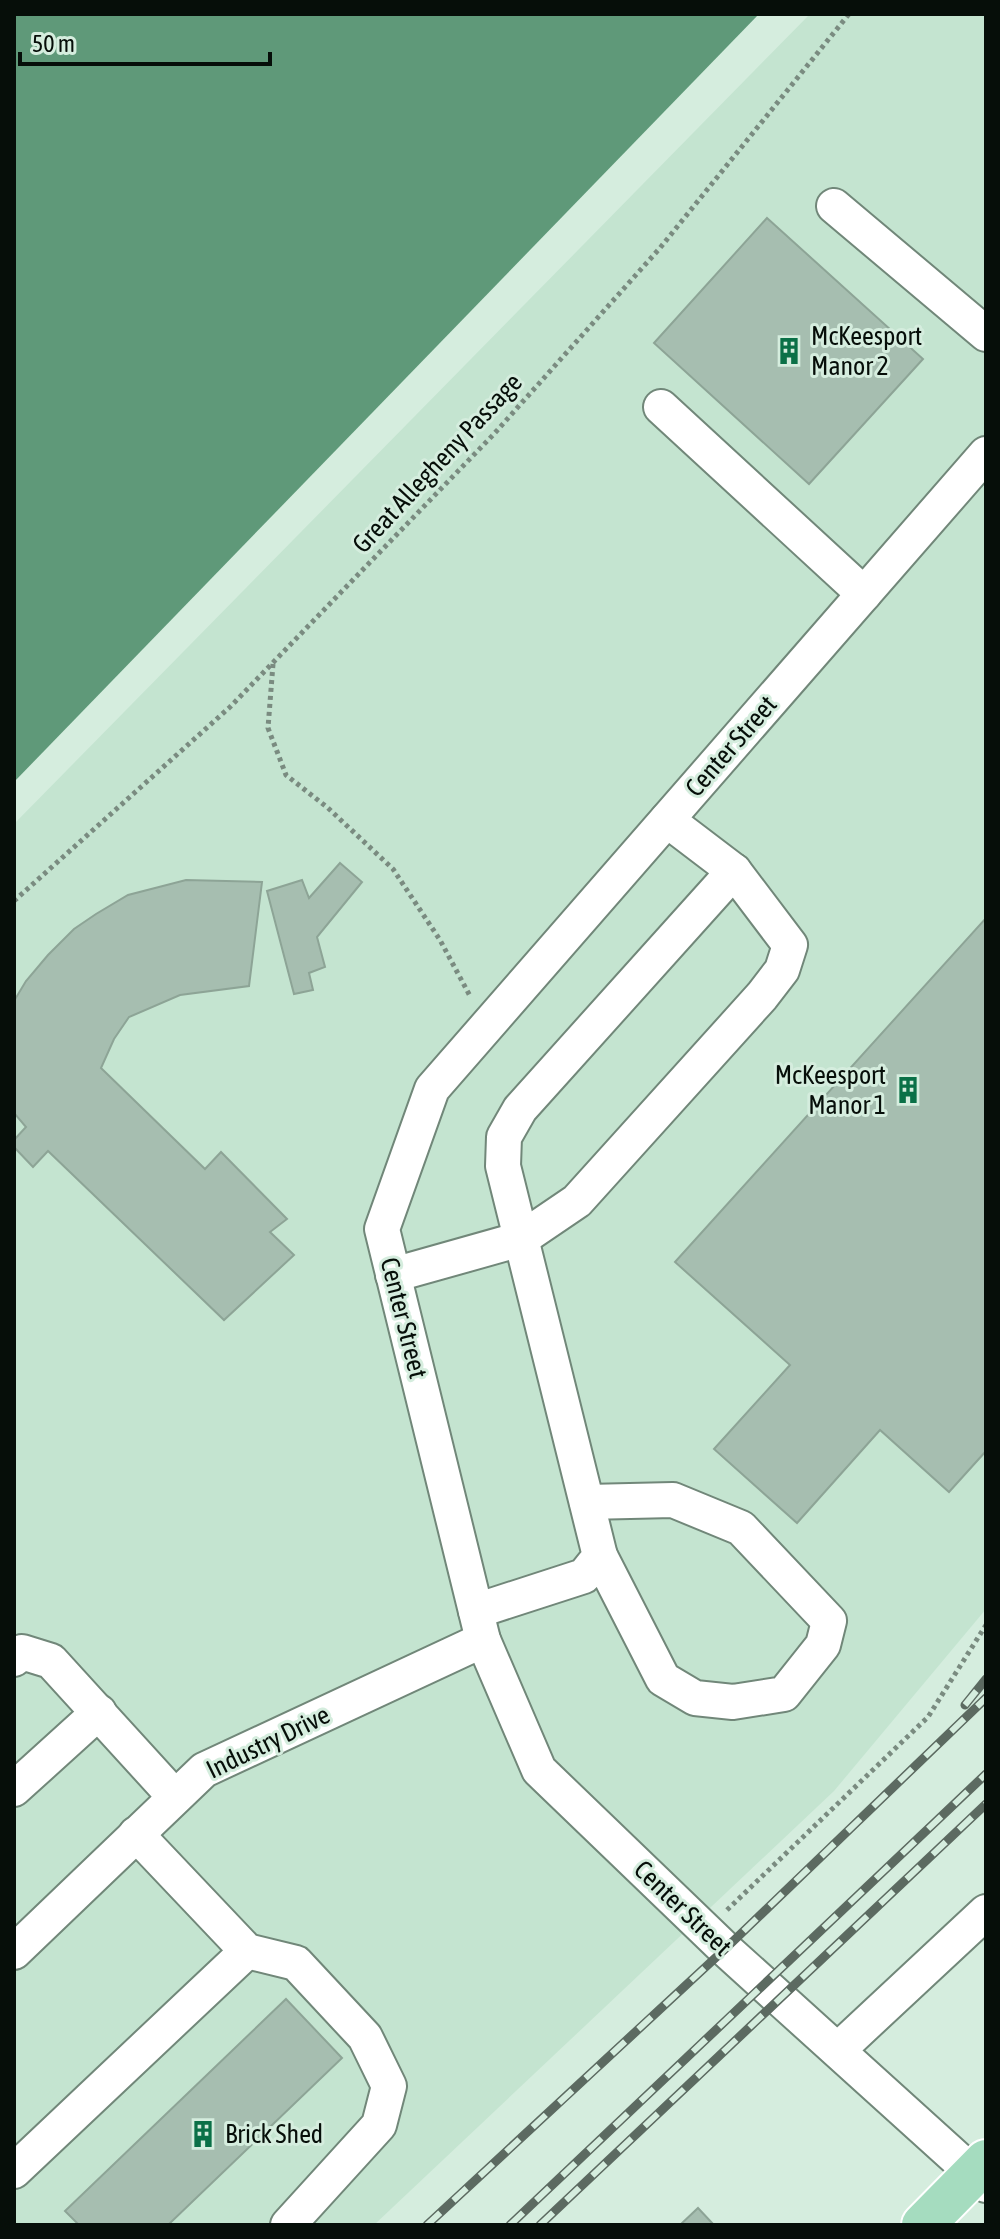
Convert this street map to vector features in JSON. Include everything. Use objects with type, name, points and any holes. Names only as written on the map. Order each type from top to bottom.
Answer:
[{"type":"main road","points":[[923,2225],[982,2173]]},
{"type":"street","points":[[834,206],[986,334]]},
{"type":"street","points":[[661,407],[864,594]]},
{"type":"street","name":"Center Street","points":[[982,2173],[838,2050],[706,1930],[539,1770],[480,1625],[382,1229],[432,1089],[986,454]]},
{"type":"street","points":[[393,1275],[521,1239],[577,1201],[782,970],[790,945],[734,871],[667,820]]},
{"type":"street","points":[[587,1502],[673,1500],[741,1528],[829,1621],[823,1645],[784,1694],[733,1702],[695,1698],[663,1679],[600,1556],[503,1166],[504,1137],[520,1109],[734,871]]},
{"type":"street","name":"Industry Drive","points":[[14,1952],[204,1770],[480,1625],[584,1576],[600,1556]]},
{"type":"street","points":[[14,1659],[22,1652],[51,1661],[175,1797]]},
{"type":"street","points":[[14,1789],[99,1712]]},
{"type":"street","points":[[136,1834],[247,1951],[296,1963],[365,2037],[389,2086],[379,2125],[288,2225]]},
{"type":"street","points":[[838,2050],[986,1912]]},
{"type":"street","points":[[14,2171],[247,1951]]},
{"type":"path","name":"Great Allegheny Passage","points":[[14,901],[178,755],[273,663],[493,435],[660,248],[849,14]]},
{"type":"path","points":[[273,663],[268,728],[286,775],[328,808],[393,869],[440,940],[486,1027]]},
{"type":"path","points":[[706,1930],[928,1717],[986,1625]]},
{"type":"shaded area","points":[[14,14],[759,14],[14,782]]},
{"type":"shaded area","points":[[810,14],[986,14],[986,1609],[834,1791],[374,2225],[14,2225],[14,824]]},
{"type":"building","name":"McKeesport Manor 2","points":[[767,218],[923,359],[809,484],[654,343]]},
{"type":"building","points":[[340,863],[362,882],[317,937],[325,967],[309,973],[313,990],[294,994],[267,891],[302,880],[309,898]]},
{"type":"building","points":[[186,880],[262,882],[249,986],[180,995],[129,1017],[114,1039],[101,1068],[205,1169],[221,1152],[287,1219],[270,1232],[294,1255],[224,1320],[48,1151],[33,1167],[14,1147],[14,1140],[26,1127],[14,1113],[14,1001],[26,981],[74,929],[96,914],[128,895]]},
{"type":"building","name":"McKeesport Manor 1","points":[[986,918],[986,1451],[949,1492],[880,1430],[797,1523],[714,1449],[790,1365],[675,1262]]},
{"type":"building","name":"Brick Shed","points":[[286,1999],[342,2058],[168,2225],[79,2225],[65,2211]]},
{"type":"building","points":[[698,2208],[714,2225],[680,2225]]},
{"type":"railway","points":[[965,1705],[986,1679]]},
{"type":"railway","points":[[427,2225],[725,1949],[986,1698]]},
{"type":"railway","points":[[510,2225],[986,1774]]},
{"type":"railway","points":[[540,2225],[986,1804]]},
{"type":"place","name":"McKeesport Manor 2","points":[[789,351]]},
{"type":"place","name":"McKeesport Manor 1","points":[[908,1090]]},
{"type":"place","name":"Brick Shed","points":[[203,2134]]}]
